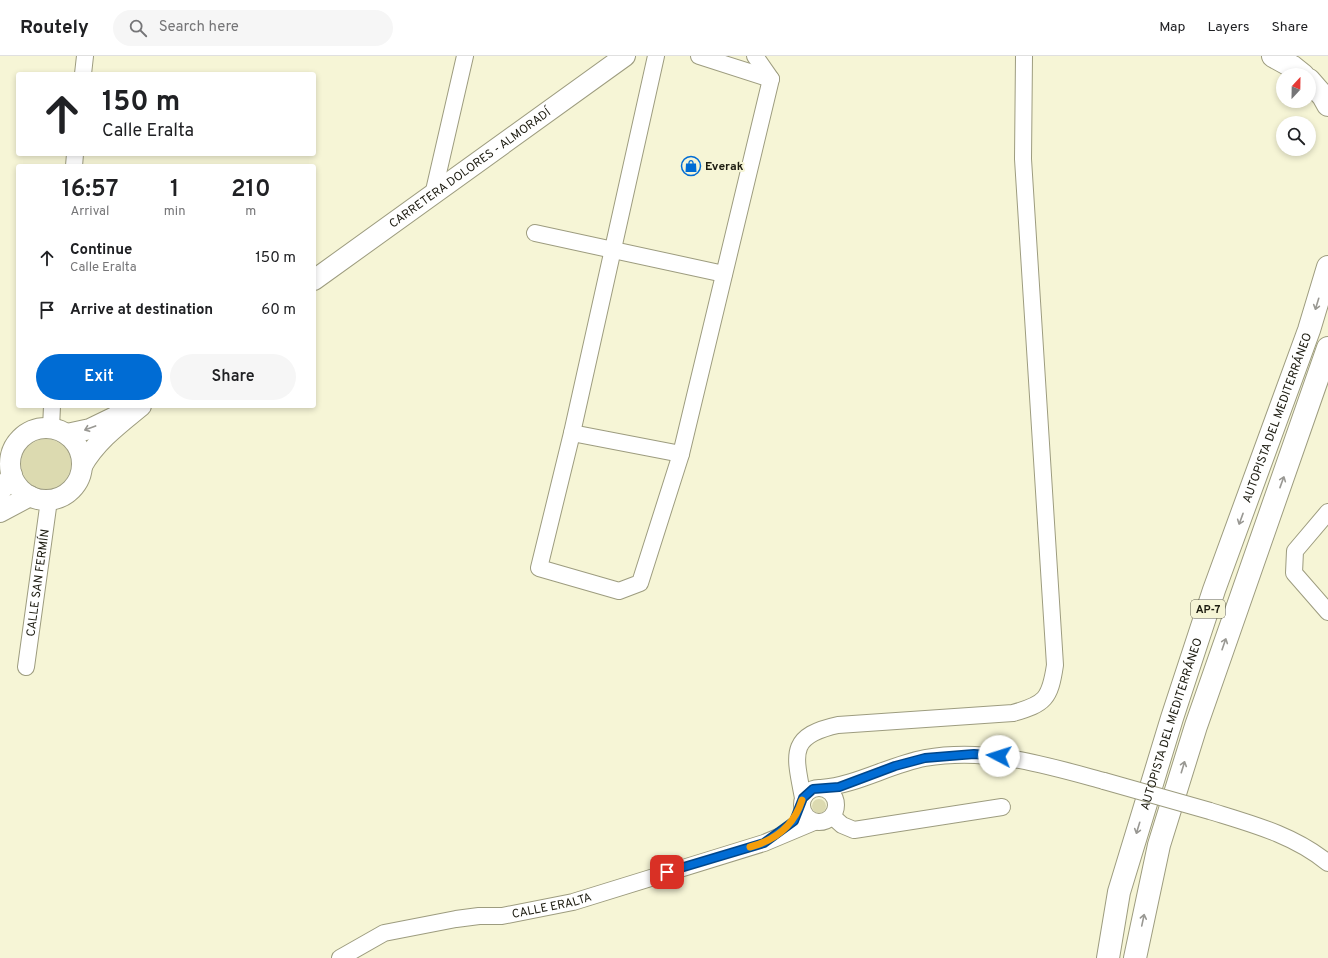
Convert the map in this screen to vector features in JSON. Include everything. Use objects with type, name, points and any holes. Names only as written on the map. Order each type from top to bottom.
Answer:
[{"type":"highway","points":[[1273,56],[1294,68]]},
{"type":"highway","points":[[1316,88],[1328,105]]},
{"type":"highway","name":"AUTOPISTA DEL MEDITERRÁNEO","points":[[1108,958],[1119,892],[1174,711],[1214,590],[1309,330],[1328,266]]},
{"type":"highway","name":"AUTOPISTA DEL MEDITERRÁNEO","points":[[1135,958],[1159,845],[1196,726],[1328,348]]},
{"type":"highway","points":[[1312,394],[1328,367]]},
{"type":"main road","name":"CARRETERA DOLORES - ALMORADÍ","points":[[316,279],[625,56]]},
{"type":"main road","points":[[0,492],[10,458],[7,446],[25,434],[38,428],[59,431],[90,429],[133,408]]},
{"type":"main road","points":[[0,512],[40,498],[61,496],[69,491],[75,485],[82,466],[89,454],[110,432],[139,408]]},
{"type":"main road","points":[[59,431],[78,448],[82,466]]},
{"type":"main road","points":[[7,471],[23,492],[40,498]]},
{"type":"street","points":[[83,72],[85,56]]},
{"type":"street","points":[[433,195],[465,56]]},
{"type":"street","points":[[656,56],[611,249],[572,433],[540,568],[619,591],[640,583],[681,454],[771,79],[755,56]]},
{"type":"street","points":[[698,56],[771,79]]},
{"type":"street","points":[[814,822],[806,817],[801,808],[802,800],[797,766],[798,748],[811,733],[838,725],[1013,713],[1035,706],[1044,698],[1052,683],[1055,665],[1023,159],[1024,56]]},
{"type":"street","points":[[535,233],[724,274]]},
{"type":"street","points":[[53,408],[59,431]]},
{"type":"street","points":[[572,433],[681,454]]},
{"type":"street","name":"CALLE SAN FERMÍN","points":[[26,666],[40,498]]},
{"type":"street","points":[[1328,512],[1295,551],[1294,573],[1328,612]]},
{"type":"street","points":[[764,843],[794,821],[802,800],[809,791],[819,788],[839,787],[925,758],[974,754],[1031,761],[1210,811],[1278,833],[1301,845],[1328,863]]},
{"type":"street","points":[[797,766],[808,781],[819,788],[830,792],[836,801],[834,811],[842,825],[854,830],[1002,807]]},
{"type":"street","points":[[764,843],[814,822],[824,822],[834,811],[843,797],[869,776]]},
{"type":"street","name":"CALLE ERALTA","points":[[340,958],[384,933],[456,919],[479,916],[502,916],[573,902],[764,843]]},
{"type":"shaded area","points":[[41,439],[51,439],[64,446],[71,459],[71,469],[64,482],[51,489],[41,489],[32,485],[25,478],[21,469],[21,459],[25,450],[32,443]]},
{"type":"shaded area","points":[[816,799],[822,799],[826,803],[826,809],[822,813],[816,813],[812,809],[812,803]]},
{"type":"slow traffic","points":[[750,847],[764,843],[784,830],[794,821],[802,800]]},
{"type":"place","name":"Everak","points":[[691,166]]},
{"type":"route","points":[[667,872],[764,843],[784,830],[794,821],[805,794],[813,789],[839,787],[895,766],[925,758],[974,754],[999,756]]}]
